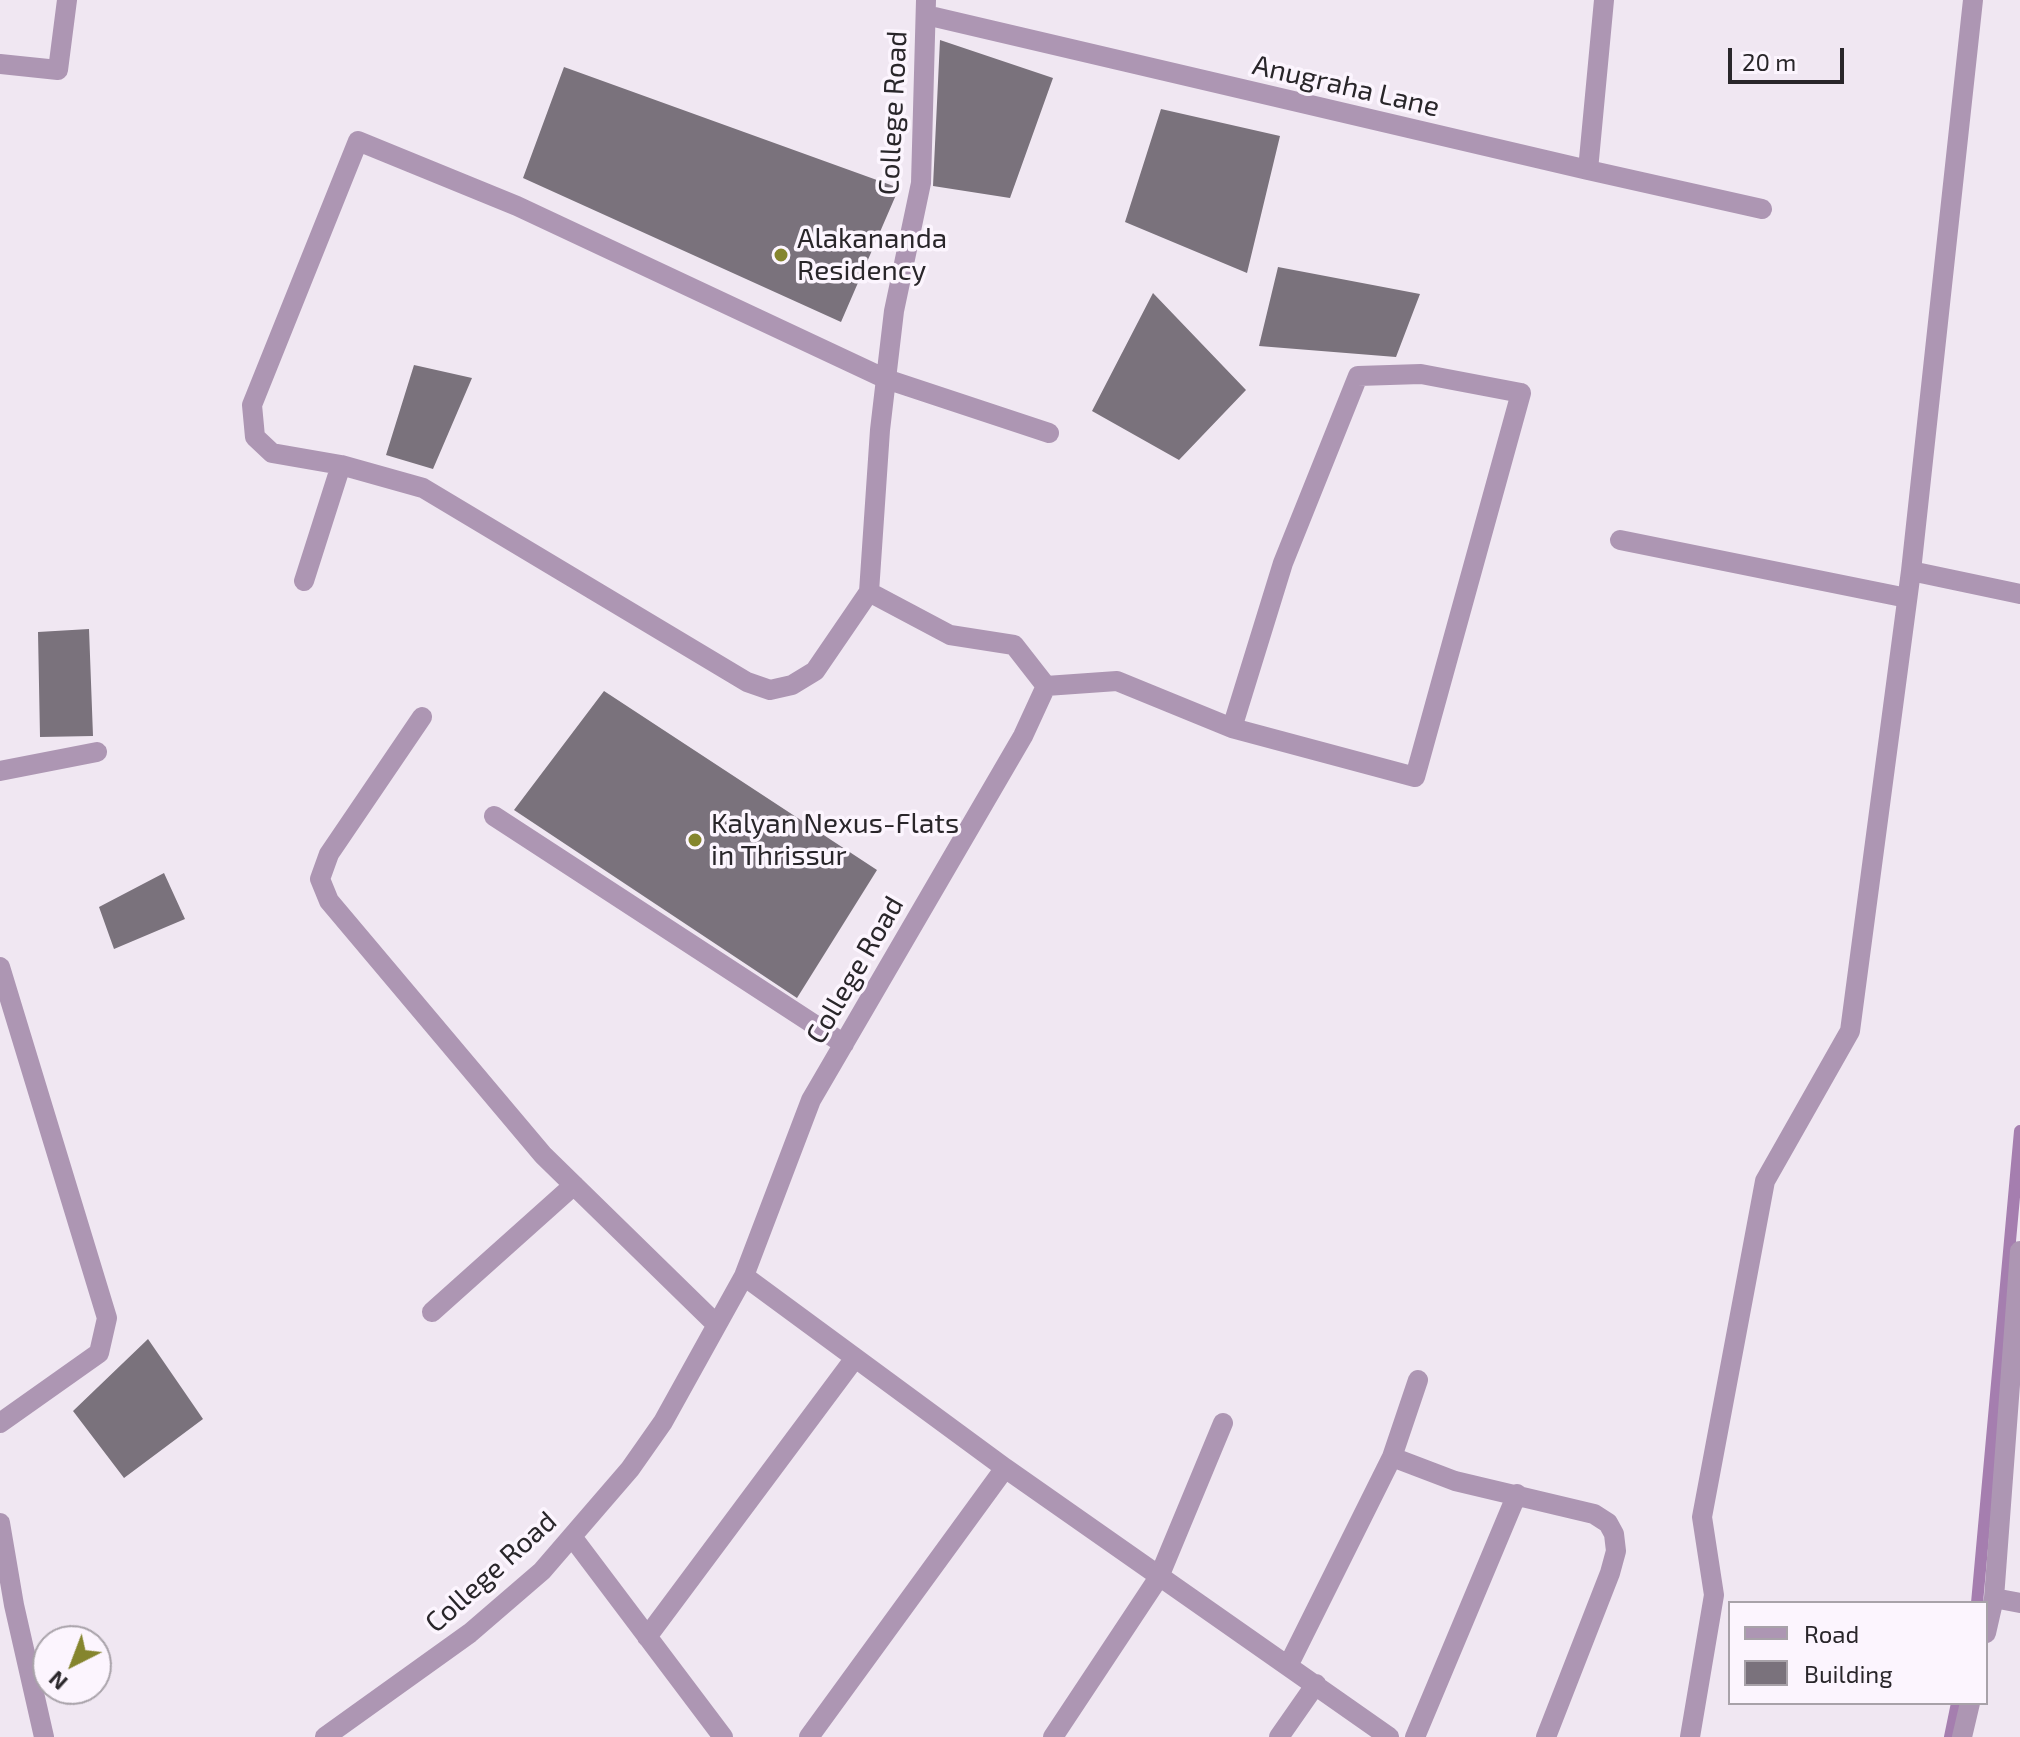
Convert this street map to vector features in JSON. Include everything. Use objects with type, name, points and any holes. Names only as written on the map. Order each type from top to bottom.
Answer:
[{"type":"street","points":[[0,64],[58,70],[67,0]]},
{"type":"street","points":[[1588,170],[1604,0]]},
{"type":"street","points":[[1690,1737],[1714,1595],[1702,1517],[1765,1181],[1850,1031],[1911,571],[1973,0]]},
{"type":"street","name":"Anugraha Lane","points":[[926,7],[1588,170],[1762,209]]},
{"type":"street","name":"College Road","points":[[869,592],[894,311],[921,183],[926,7]]},
{"type":"street","points":[[1049,433],[886,379],[517,206],[358,141],[252,405],[255,437],[272,453],[341,465],[423,488],[747,682],[770,690],[792,685],[815,671],[869,592],[950,635],[1014,645],[1046,686],[1117,681],[1232,728],[1415,777],[1521,393],[1421,374],[1358,376],[1283,563],[1232,728]]},
{"type":"street","points":[[304,581],[341,465]]},
{"type":"street","points":[[1620,540],[1907,598]]},
{"type":"street","points":[[1911,571],[2020,594]]},
{"type":"street","name":"College Road","points":[[325,1737],[470,1633],[542,1571],[573,1538],[663,1422],[744,1276],[811,1100],[1023,736],[1046,686]]},
{"type":"street","points":[[422,717],[329,854],[320,879],[329,901],[543,1155],[716,1324]]},
{"type":"street","points":[[0,771],[97,752]]},
{"type":"street","points":[[494,816],[844,1044]]},
{"type":"street","points":[[0,967],[107,1318],[99,1353],[0,1423]]},
{"type":"street","points":[[432,1312],[574,1185]]},
{"type":"street","points":[[1988,1624],[1994,1598],[2020,1251]]},
{"type":"street","points":[[744,1276],[1005,1468],[1289,1664],[1389,1737]]},
{"type":"street","points":[[647,1637],[855,1358]]},
{"type":"street","points":[[1289,1664],[1392,1457],[1418,1380]]},
{"type":"street","points":[[1053,1737],[1159,1577],[1223,1423]]},
{"type":"street","points":[[1392,1457],[1455,1481],[1594,1514],[1608,1523],[1615,1543],[1610,1573],[1546,1737]]},
{"type":"street","points":[[809,1737],[1005,1468]]},
{"type":"street","points":[[1415,1737],[1517,1494]]},
{"type":"street","points":[[0,1523],[44,1737]]},
{"type":"street","points":[[573,1538],[723,1737]]},
{"type":"street","points":[[1994,1598],[2020,1603]]},
{"type":"street","points":[[1279,1737],[1316,1684]]},
{"type":"street","points":[[1962,1737],[1970,1705]]},
{"type":"building","points":[[940,40],[1053,78],[1010,198],[933,186]]},
{"type":"building","name":"Alakananda Residency","points":[[564,67],[899,188],[841,322],[523,178]]},
{"type":"building","points":[[1161,109],[1280,136],[1247,273],[1125,222]]},
{"type":"building","points":[[1278,267],[1420,294],[1396,357],[1259,346]]},
{"type":"building","points":[[1153,293],[1246,390],[1179,460],[1092,411]]},
{"type":"building","points":[[414,365],[472,378],[433,469],[386,455]]},
{"type":"building","points":[[89,629],[93,736],[40,737],[38,632]]},
{"type":"building","name":"Kalyan Nexus-Flats in Thrissur","points":[[604,691],[877,870],[797,998],[514,810]]},
{"type":"building","points":[[164,873],[185,919],[114,949],[99,907]]},
{"type":"building","points":[[148,1339],[203,1419],[124,1478],[73,1411]]},
{"type":"waterway","points":[[1977,1601],[2020,1131]]},
{"type":"waterway","points":[[1950,1737],[1957,1705]]},
{"type":"place","name":"Alakananda Residency","points":[[781,255]]},
{"type":"place","name":"Kalyan Nexus-Flats in Thrissur","points":[[695,840]]}]
